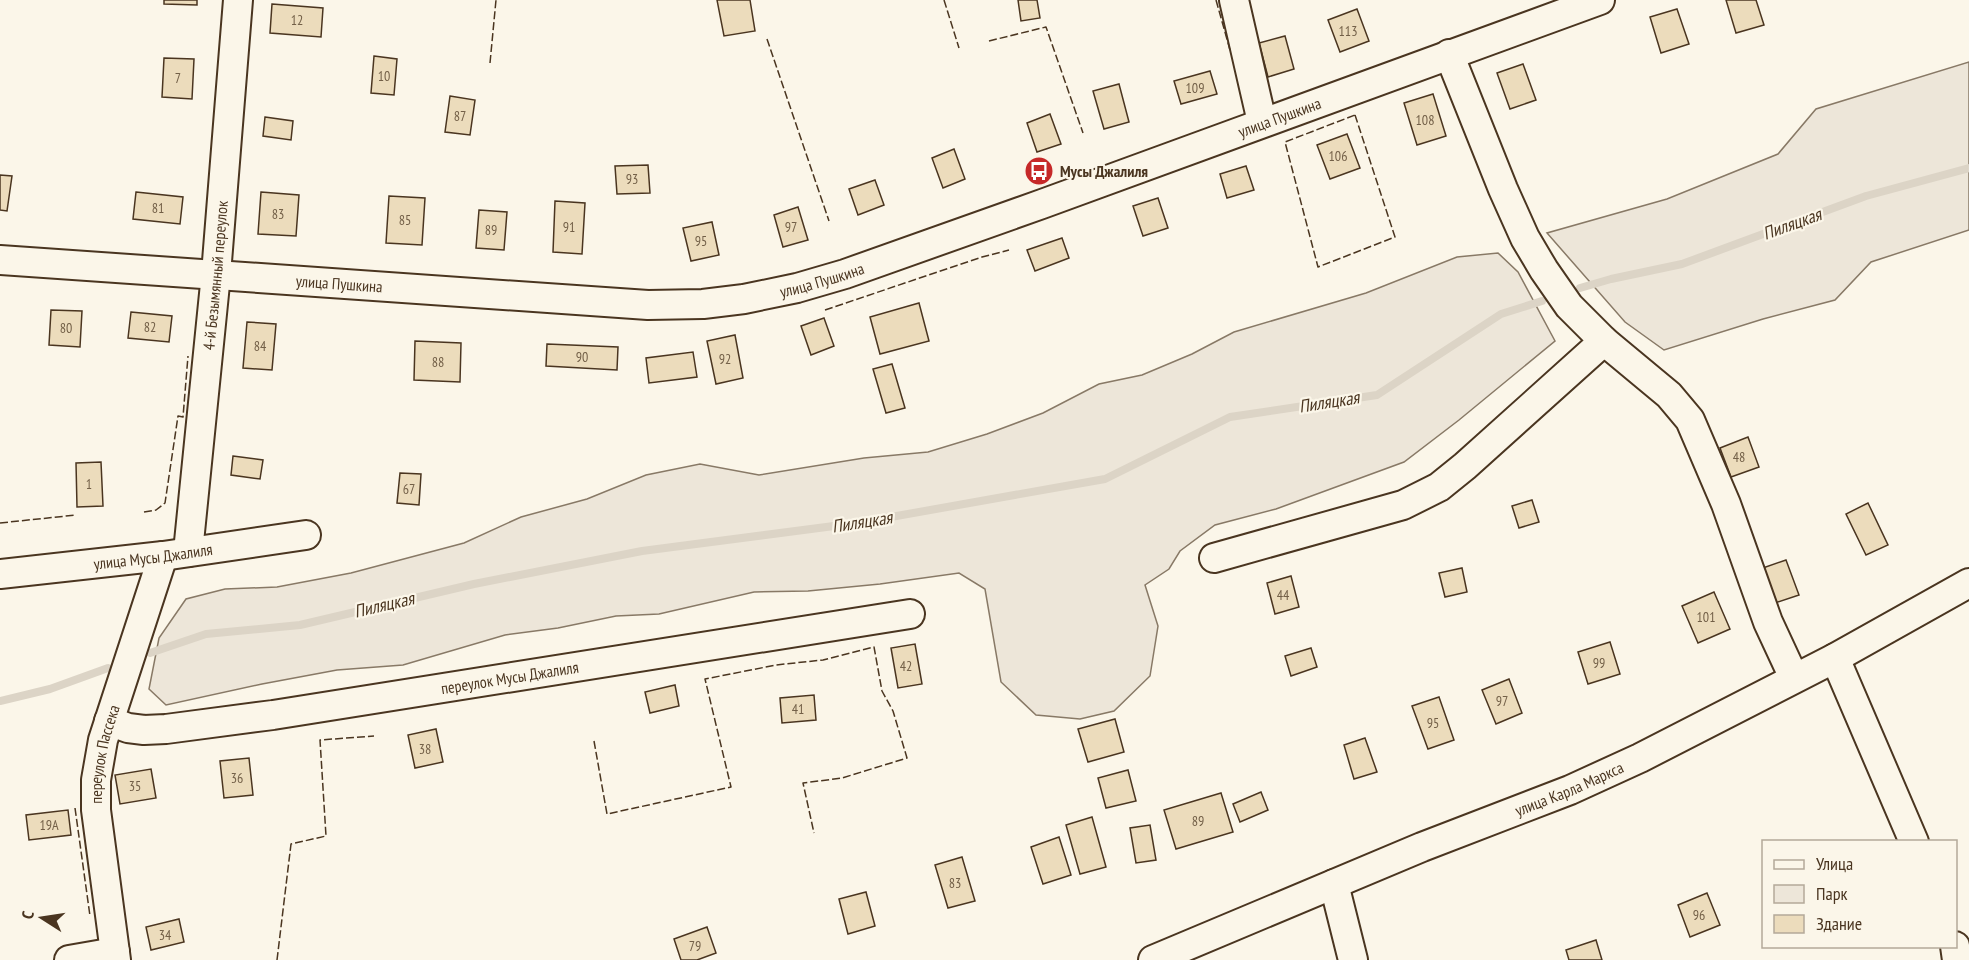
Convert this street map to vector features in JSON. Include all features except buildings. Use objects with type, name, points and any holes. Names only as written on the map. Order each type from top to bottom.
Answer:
[{"type":"street","name":"4-й Безымянный переулок","points":[[176,554],[216,274],[238,0]]},
{"type":"street","points":[[1234,0],[1262,122]]},
{"type":"street","name":"улица Пушкина","points":[[0,260],[648,305],[703,304],[744,299],[797,288],[844,274],[1600,0]]},
{"type":"street","points":[[1449,54],[1525,238],[1569,306],[1605,342],[1669,395],[1690,420],[1726,504],[1768,622],[1794,678]]},
{"type":"street","points":[[1214,558],[1403,505],[1439,487],[1605,342]]},
{"type":"street","name":"улица Мусы Джалиля","points":[[0,574],[176,554],[306,535]]},
{"type":"street","name":"переулок Пассека","points":[[116,956],[96,810],[96,780],[109,721],[176,554]]},
{"type":"street","name":"улица Карла Маркса","points":[[1153,960],[1422,847],[1570,790],[1640,758],[1835,658],[1969,584]]},
{"type":"street","name":"переулок Мусы Джалиля","points":[[109,721],[128,728],[144,730],[262,717],[910,614]]},
{"type":"street","points":[[1835,658],[1913,840]]},
{"type":"street","points":[[1334,884],[1353,960]]},
{"type":"street","points":[[69,960],[116,956]]},
{"type":"green space","points":[[1969,62],[1969,230],[1871,262],[1835,300],[1763,319],[1664,350],[1625,322],[1547,233],[1667,199],[1778,154],[1816,109]]},
{"type":"green space","points":[[1498,253],[1518,272],[1555,341],[1404,462],[1276,509],[1215,525],[1180,551],[1169,569],[1145,585],[1158,626],[1150,676],[1114,711],[1080,719],[1036,715],[1001,682],[985,589],[959,573],[808,591],[754,592],[659,614],[616,616],[558,628],[505,635],[403,665],[337,670],[166,705],[149,689],[159,638],[186,599],[225,589],[277,587],[351,573],[464,543],[521,517],[587,499],[646,475],[700,464],[759,475],[864,458],[928,452],[987,434],[1043,413],[1099,384],[1142,375],[1192,354],[1234,332],[1366,293],[1457,257]]},
{"type":"waterway","name":"Пиляцкая","points":[[1580,288],[1682,264],[1866,196],[1969,168]]},
{"type":"waterway","name":"Пиляцкая","points":[[150,653],[206,634],[300,625],[474,584],[642,551],[857,523],[1105,479],[1230,417],[1377,395],[1501,314],[1542,301]]},
{"type":"waterway","points":[[0,701],[50,689],[108,668]]},
{"type":"fence","points":[[490,63],[496,0]]},
{"type":"fence","points":[[944,0],[959,48]]},
{"type":"fence","points":[[1216,0],[1230,50]]},
{"type":"fence","points":[[989,41],[1046,27],[1083,133]]},
{"type":"fence","points":[[767,39],[829,221]]},
{"type":"fence","points":[[1355,115],[1395,237],[1318,267],[1285,142],[1355,115]]},
{"type":"fence","points":[[825,310],[1009,250]]},
{"type":"fence","points":[[144,512],[156,510],[165,503],[178,416],[183,417],[188,356]]},
{"type":"fence","points":[[0,523],[76,515]]},
{"type":"fence","points":[[594,741],[607,814],[731,787],[705,679],[776,665],[823,660],[874,647],[882,691],[893,711],[907,758],[842,778],[803,783],[814,833]]},
{"type":"fence","points":[[277,960],[291,844],[326,836],[320,740],[374,736]]},
{"type":"fence","points":[[75,808],[90,916]]},
{"type":"place","name":"Мусы Джалиля","points":[[1039,171]]}]
